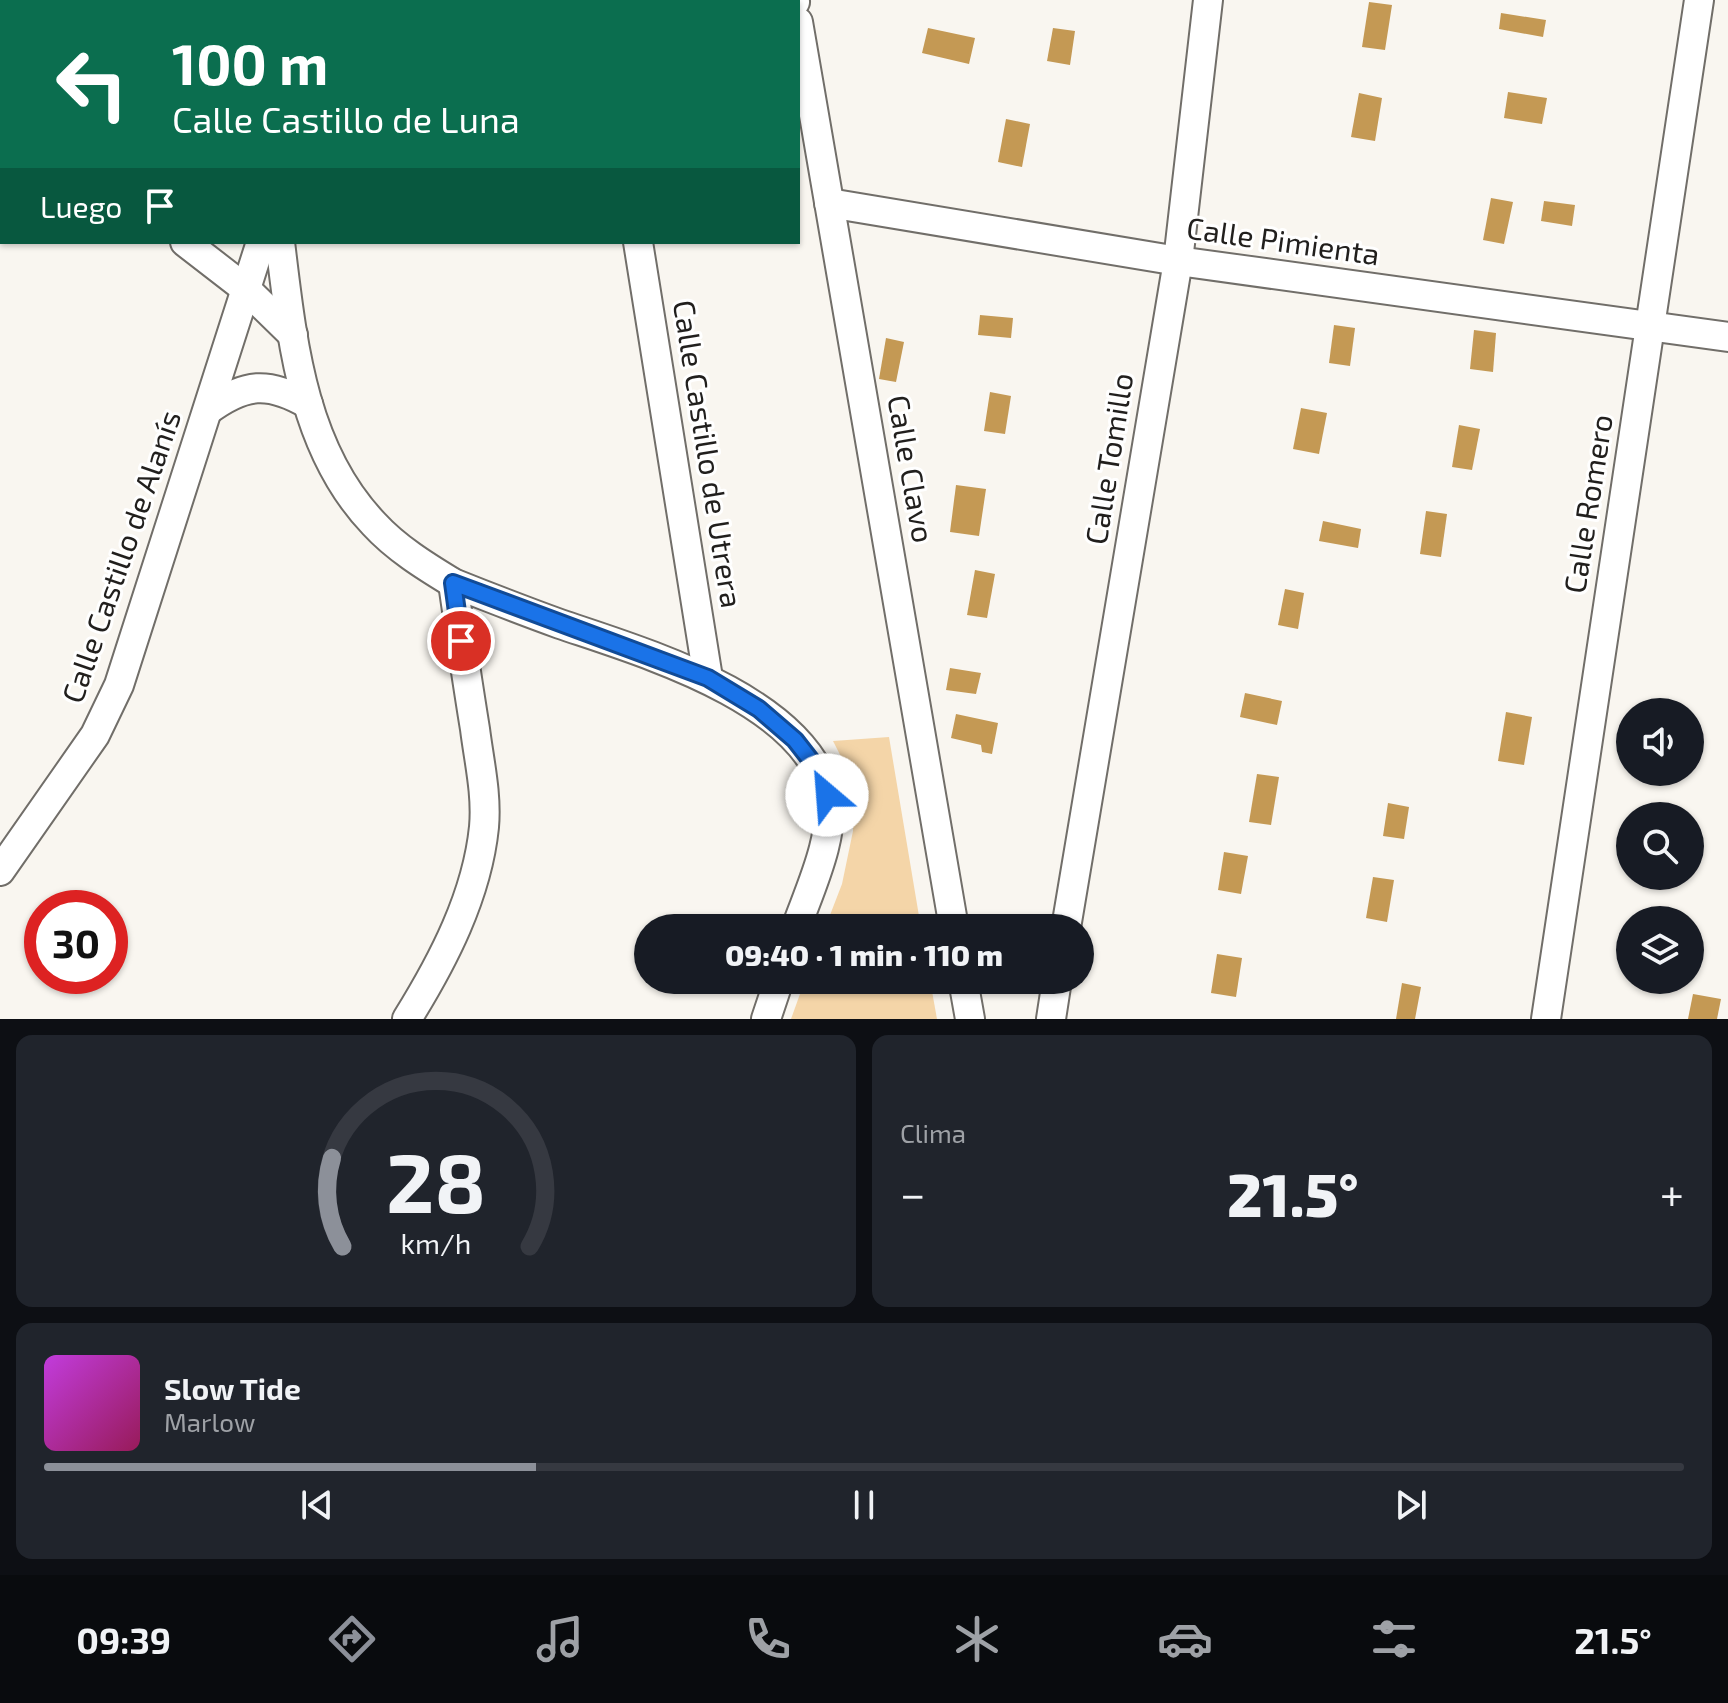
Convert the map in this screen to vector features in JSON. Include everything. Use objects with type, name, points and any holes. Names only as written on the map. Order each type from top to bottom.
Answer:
[{"type":"street","name":"Calle Tomillo","points":[[1068,914],[1178,261],[1208,0]]},
{"type":"street","name":"Calle Romero","points":[[1546,1019],[1699,0]]},
{"type":"street","name":"Calle Clavo","points":[[800,34],[952,914]]},
{"type":"street","name":"Calle Pimienta","points":[[829,203],[1178,261],[1728,337]]},
{"type":"street","points":[[188,244],[247,290],[293,335]]},
{"type":"street","name":"Calle Castillo de Alanís","points":[[0,871],[95,735],[107,712],[128,660],[260,244]]},
{"type":"street","points":[[280,244],[293,335],[320,444],[342,485],[374,525],[418,562],[453,583],[708,678],[759,709],[795,740],[816,767],[827,795],[828,825],[822,853],[801,914]]},
{"type":"street","name":"Calle Castillo de Utrera","points":[[638,244],[708,678]]},
{"type":"street","points":[[208,410],[230,394],[261,388],[295,396],[308,404]]},
{"type":"street","points":[[407,1019],[435,972],[458,924],[476,872],[484,826],[483,785],[453,583]]},
{"type":"street","points":[[766,1019],[774,994]]},
{"type":"street","points":[[966,994],[970,1019]]},
{"type":"street","points":[[1051,1019],[1055,994]]},
{"type":"shaded area","points":[[1369,2],[1392,5],[1385,50],[1362,47]]},
{"type":"shaded area","points":[[1501,13],[1546,20],[1543,37],[1499,29]]},
{"type":"shaded area","points":[[928,28],[975,38],[969,64],[922,53]]},
{"type":"shaded area","points":[[1053,28],[1075,31],[1070,65],[1047,61]]},
{"type":"shaded area","points":[[1508,92],[1547,98],[1542,124],[1504,118]]},
{"type":"shaded area","points":[[1359,93],[1382,98],[1375,141],[1351,137]]},
{"type":"shaded area","points":[[1006,119],[1030,124],[1022,167],[998,162]]},
{"type":"shaded area","points":[[1491,198],[1513,202],[1504,244],[1483,240]]},
{"type":"shaded area","points":[[1544,201],[1575,205],[1572,226],[1541,221]]},
{"type":"shaded area","points":[[980,315],[1013,318],[1011,338],[978,335]]},
{"type":"shaded area","points":[[1334,325],[1355,328],[1350,366],[1329,363]]},
{"type":"shaded area","points":[[1474,330],[1496,333],[1493,372],[1470,369]]},
{"type":"shaded area","points":[[886,338],[904,342],[896,382],[879,379]]},
{"type":"shaded area","points":[[990,392],[1011,396],[1005,434],[984,431]]},
{"type":"shaded area","points":[[1301,408],[1327,413],[1319,454],[1293,449]]},
{"type":"shaded area","points":[[1459,425],[1480,429],[1472,470],[1452,467]]},
{"type":"shaded area","points":[[956,485],[986,489],[979,536],[950,532]]},
{"type":"shaded area","points":[[1426,511],[1447,514],[1441,557],[1420,554]]},
{"type":"shaded area","points":[[1323,521],[1361,529],[1358,548],[1319,541]]},
{"type":"shaded area","points":[[975,570],[995,574],[987,618],[967,615]]},
{"type":"shaded area","points":[[1285,589],[1304,593],[1298,629],[1278,625]]},
{"type":"shaded area","points":[[950,668],[981,673],[976,694],[946,690]]},
{"type":"shaded area","points":[[1245,693],[1282,701],[1277,725],[1240,717]]},
{"type":"shaded area","points":[[1506,712],[1532,717],[1524,765],[1498,761]]},
{"type":"shaded area","points":[[956,714],[998,723],[992,754],[982,752],[981,745],[951,738]]},
{"type":"shaded area","points":[[889,737],[919,914],[830,914],[842,884],[853,831],[854,782],[833,741]]},
{"type":"shaded area","points":[[1257,774],[1279,777],[1271,825],[1249,822]]},
{"type":"shaded area","points":[[1388,803],[1409,807],[1404,839],[1383,836]]},
{"type":"shaded area","points":[[1224,852],[1248,856],[1241,894],[1218,890]]},
{"type":"shaded area","points":[[1373,877],[1394,880],[1387,922],[1366,918]]},
{"type":"shaded area","points":[[1217,954],[1242,958],[1236,997],[1211,993]]},
{"type":"shaded area","points":[[1402,983],[1421,987],[1415,1019],[1396,1019]]},
{"type":"shaded area","points":[[800,994],[933,994],[937,1019],[791,1019]]},
{"type":"shaded area","points":[[1693,994],[1721,999],[1717,1019],[1688,1019]]},
{"type":"route","points":[[461,641],[453,583],[673,663],[708,678],[759,709],[795,740],[816,767],[827,795]]}]
